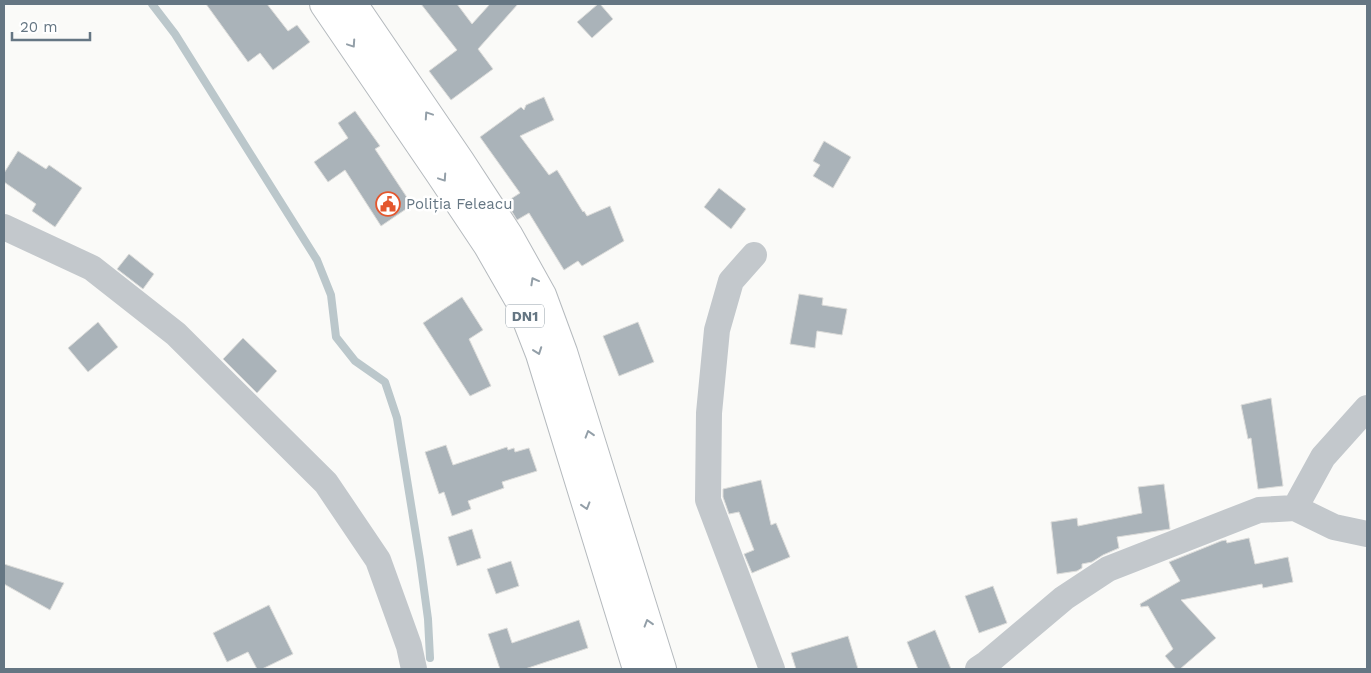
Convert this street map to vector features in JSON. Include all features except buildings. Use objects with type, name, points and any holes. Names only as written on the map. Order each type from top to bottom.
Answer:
[{"type":"main road","name":"DN1","points":[[324,4],[467,214],[519,300],[540,354],[637,669]]},
{"type":"main road","name":"DN1","points":[[352,4],[504,228],[542,295],[563,352],[662,669]]},
{"type":"street","points":[[4,227],[92,268],[176,334],[326,483],[378,560],[409,646],[414,669]]},
{"type":"street","points":[[754,255],[732,281],[717,330],[709,413],[708,500],[772,669]]},
{"type":"street","points":[[1295,508],[1323,457],[1367,408]]},
{"type":"street","points":[[978,669],[1064,598],[1108,569],[1259,510],[1295,508],[1334,527],[1367,534]]},
{"type":"waterway","points":[[152,4],[175,34],[317,260],[331,295],[336,337],[355,361],[385,382],[397,418],[420,560],[428,619],[430,658]]},
{"type":"place","name":"Poliția Feleacu","points":[[388,204]]}]
